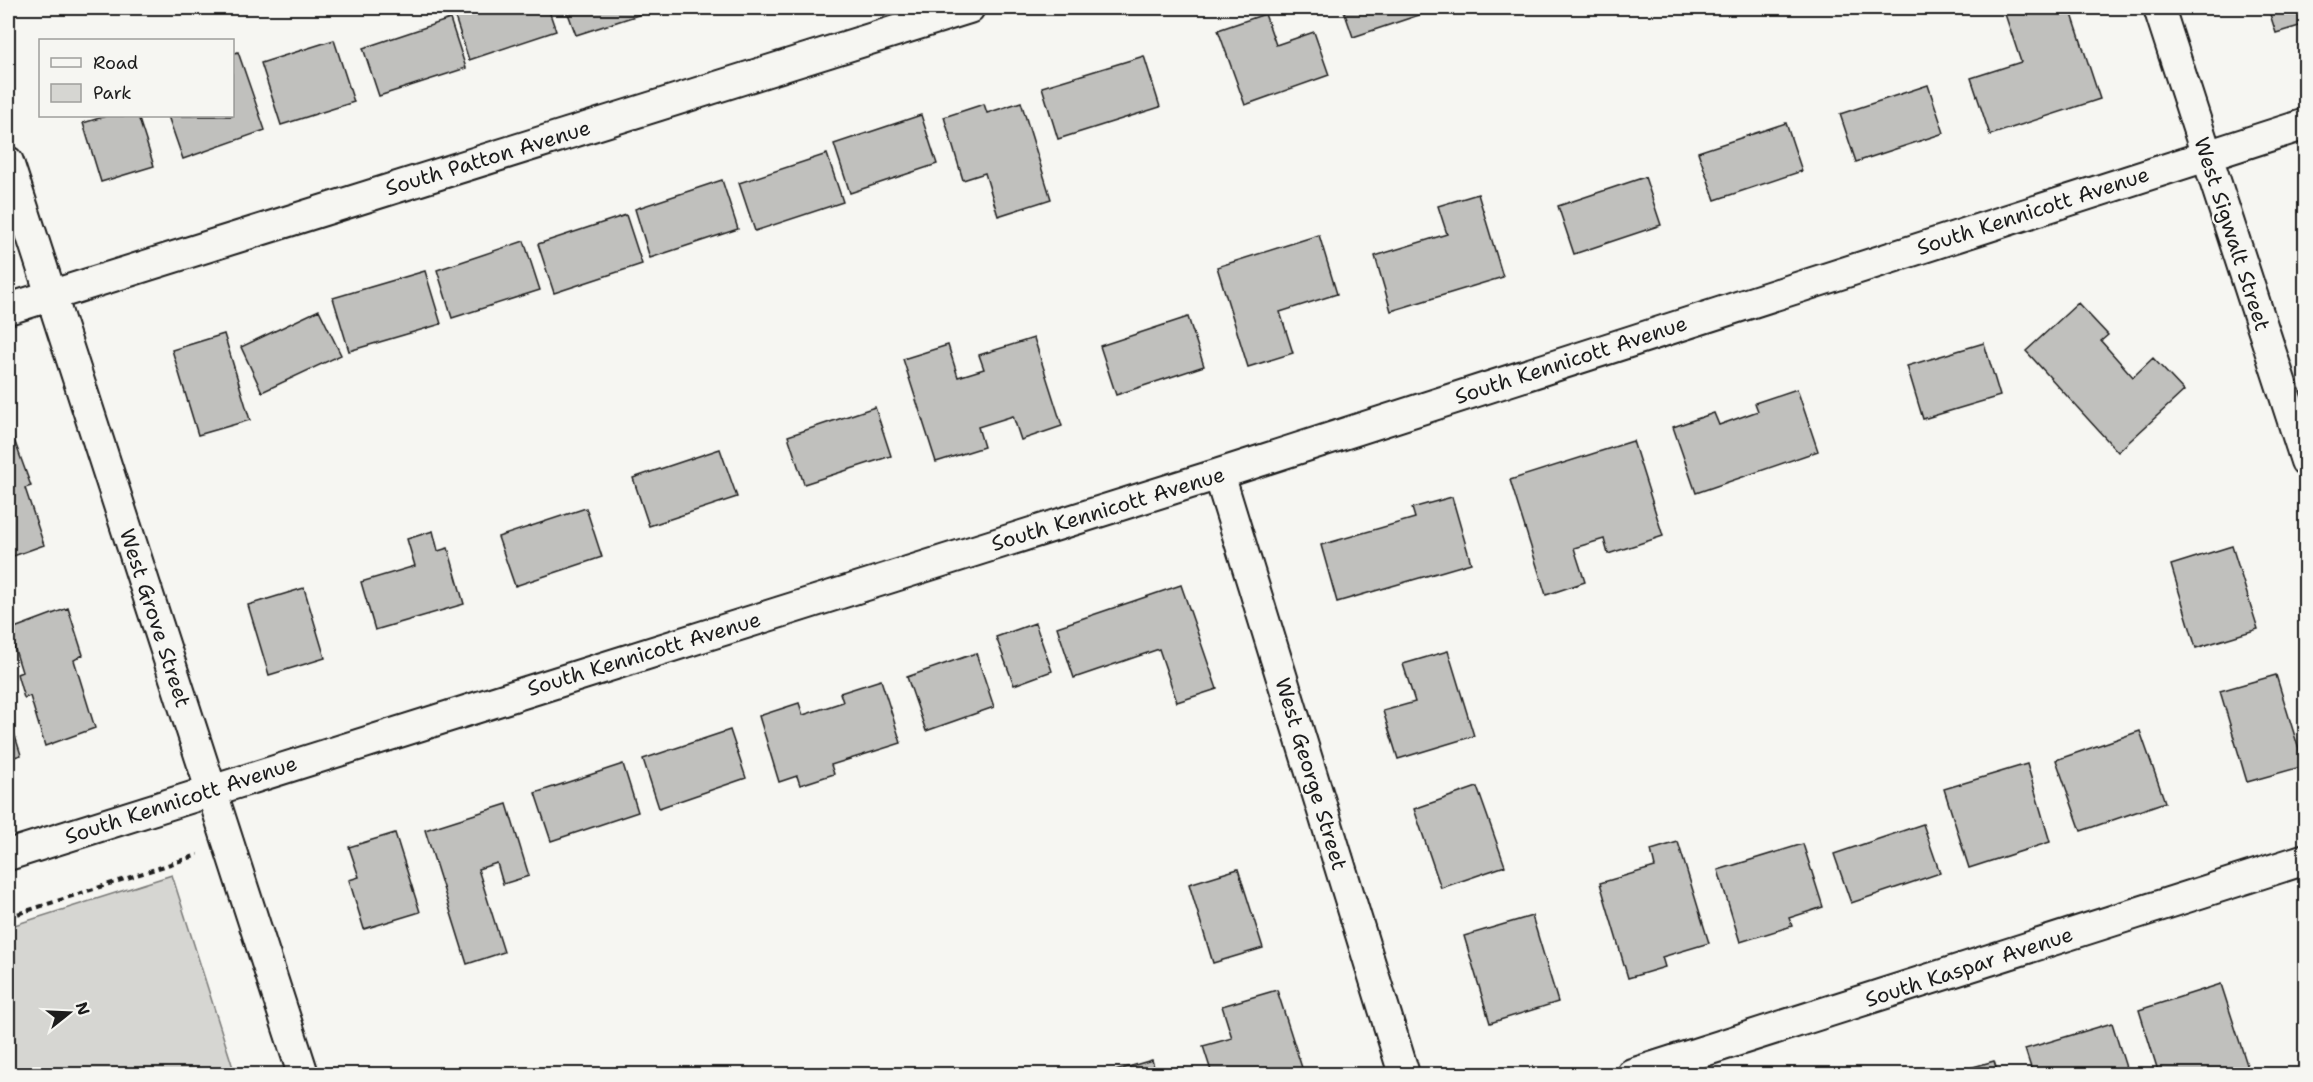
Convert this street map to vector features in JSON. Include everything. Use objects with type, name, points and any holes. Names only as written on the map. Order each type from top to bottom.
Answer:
[{"type":"street","name":"South Patton Avenue","points":[[8,309],[969,8]]},
{"type":"street","name":"West Sigwalt Street","points":[[2159,8],[2306,460]]},
{"type":"street","name":"South Kennicott Avenue","points":[[8,855],[1219,474],[2306,124]]},
{"type":"street","name":"West Grove Street","points":[[8,162],[303,1074]]},
{"type":"street","name":"West George Street","points":[[1219,474],[1404,1074]]},
{"type":"street","name":"South Kaspar Avenue","points":[[1632,1074],[2306,859]]},
{"type":"path","points":[[8,916],[207,851]]},
{"type":"green space","points":[[172,875],[235,1074],[8,1074],[8,927]]},
{"type":"building","points":[[464,8],[548,8],[556,31],[469,60],[453,11]]},
{"type":"building","points":[[566,8],[660,8],[576,35]]},
{"type":"building","points":[[1343,8],[1440,8],[1353,37]]},
{"type":"building","points":[[2003,8],[2070,8],[2100,99],[1990,135],[1971,78],[2021,62]]},
{"type":"building","points":[[2268,8],[2306,8],[2306,24],[2276,33]]},
{"type":"building","points":[[1265,14],[1276,45],[1314,32],[1329,75],[1245,105],[1218,30]]},
{"type":"building","points":[[450,19],[466,68],[379,96],[363,48]]},
{"type":"building","points":[[334,40],[354,102],[281,125],[261,63]]},
{"type":"building","points":[[238,52],[265,130],[183,159],[168,117],[234,117],[234,53]]},
{"type":"building","points":[[1144,56],[1160,107],[1058,139],[1042,87]]},
{"type":"building","points":[[1928,85],[1944,133],[1856,162],[1840,114]]},
{"type":"building","points":[[1021,102],[1051,199],[998,216],[985,173],[963,180],[944,117],[984,104],[987,113]]},
{"type":"building","points":[[921,115],[937,164],[850,193],[834,144]]},
{"type":"building","points":[[103,117],[138,117],[154,166],[101,182],[83,123]]},
{"type":"building","points":[[1786,123],[1802,171],[1715,200],[1698,152]]},
{"type":"building","points":[[827,154],[843,202],[755,231],[739,183]]},
{"type":"building","points":[[1645,177],[1661,225],[1574,254],[1558,206]]},
{"type":"building","points":[[722,180],[738,229],[650,258],[635,209]]},
{"type":"building","points":[[1478,194],[1503,277],[1391,311],[1375,256],[1447,234],[1438,206]]},
{"type":"building","points":[[626,215],[642,264],[554,293],[538,244]]},
{"type":"building","points":[[1319,235],[1337,294],[1280,312],[1293,353],[1248,367],[1217,267]]},
{"type":"building","points":[[524,241],[540,290],[452,318],[437,270]]},
{"type":"building","points":[[425,271],[441,324],[349,351],[333,298]]},
{"type":"building","points":[[2078,303],[2108,335],[2101,341],[2133,377],[2153,358],[2184,391],[2118,452],[2026,351]]},
{"type":"building","points":[[319,310],[341,355],[262,392],[241,347]]},
{"type":"building","points":[[1188,317],[1204,366],[1116,395],[1100,346]]},
{"type":"building","points":[[224,334],[250,420],[198,435],[172,350]]},
{"type":"building","points":[[1034,338],[1062,426],[1021,440],[1013,416],[978,427],[984,447],[936,462],[903,359],[948,345],[958,377],[984,369],[979,355]]},
{"type":"building","points":[[1984,343],[2000,396],[1923,419],[1907,366]]},
{"type":"building","points":[[1797,389],[1818,451],[1696,493],[1673,427],[1714,413],[1719,425],[1758,411],[1755,403]]},
{"type":"building","points":[[875,407],[891,456],[804,484],[788,436]]},
{"type":"building","points":[[8,423],[31,486],[25,488],[44,545],[8,558]]},
{"type":"building","points":[[1633,441],[1663,536],[1608,554],[1604,539],[1574,548],[1585,582],[1546,595],[1510,480]]},
{"type":"building","points":[[720,449],[737,497],[649,526],[633,478]]},
{"type":"building","points":[[1452,497],[1471,563],[1337,602],[1321,545],[1415,518],[1412,508]]},
{"type":"building","points":[[586,508],[602,557],[515,586],[498,537]]},
{"type":"building","points":[[433,531],[438,551],[448,548],[464,604],[375,630],[361,582],[415,566],[407,539]]},
{"type":"building","points":[[2232,546],[2258,629],[2196,648],[2171,565]]},
{"type":"building","points":[[1181,585],[1217,689],[1177,702],[1159,649],[1074,678],[1057,627]]},
{"type":"building","points":[[304,588],[325,658],[269,675],[248,605]]},
{"type":"building","points":[[68,608],[83,655],[74,660],[95,728],[45,746],[30,696],[24,698],[17,674],[22,672],[9,630]]},
{"type":"building","points":[[1035,623],[1052,671],[1014,685],[996,637]]},
{"type":"building","points":[[1448,651],[1474,736],[1398,759],[1383,711],[1415,702],[1403,664]]},
{"type":"building","points":[[976,653],[994,707],[926,731],[907,677]]},
{"type":"building","points":[[2276,675],[2304,766],[2247,782],[2220,691]]},
{"type":"building","points":[[881,680],[901,743],[831,765],[834,774],[800,785],[797,776],[779,782],[759,716],[799,703],[803,715],[843,702],[840,693]]},
{"type":"building","points":[[8,714],[21,755],[8,759]]},
{"type":"building","points":[[730,730],[746,778],[659,808],[643,759]]},
{"type":"building","points":[[2140,731],[2165,802],[2081,831],[2056,760]]},
{"type":"building","points":[[623,764],[638,812],[551,841],[535,793]]},
{"type":"building","points":[[2027,764],[2050,842],[1969,868],[1944,789]]},
{"type":"building","points":[[1477,787],[1505,866],[1441,888],[1414,809]]},
{"type":"building","points":[[507,804],[529,876],[503,884],[497,863],[478,869],[504,952],[467,964],[425,830]]},
{"type":"building","points":[[1923,824],[1940,873],[1851,903],[1834,854]]},
{"type":"building","points":[[395,833],[420,912],[364,929],[349,880],[359,877],[349,847]]},
{"type":"building","points":[[1678,842],[1709,943],[1662,957],[1665,967],[1628,978],[1600,883],[1655,867],[1651,850]]},
{"type":"building","points":[[1803,844],[1823,907],[1789,918],[1792,926],[1740,942],[1718,870]]},
{"type":"building","points":[[1238,869],[1263,948],[1213,963],[1189,884]]},
{"type":"building","points":[[1532,916],[1558,1002],[1490,1023],[1464,936]]},
{"type":"building","points":[[2221,984],[2249,1071],[2239,1074],[2159,1074],[2139,1010]]},
{"type":"building","points":[[1277,990],[1304,1074],[1212,1074],[1203,1046],[1232,1038],[1222,1006]]},
{"type":"building","points":[[2112,1023],[2128,1074],[2033,1074],[2025,1049]]},
{"type":"building","points":[[1152,1060],[1156,1074],[1105,1074]]},
{"type":"building","points":[[1994,1061],[1998,1074],[1949,1074]]}]
